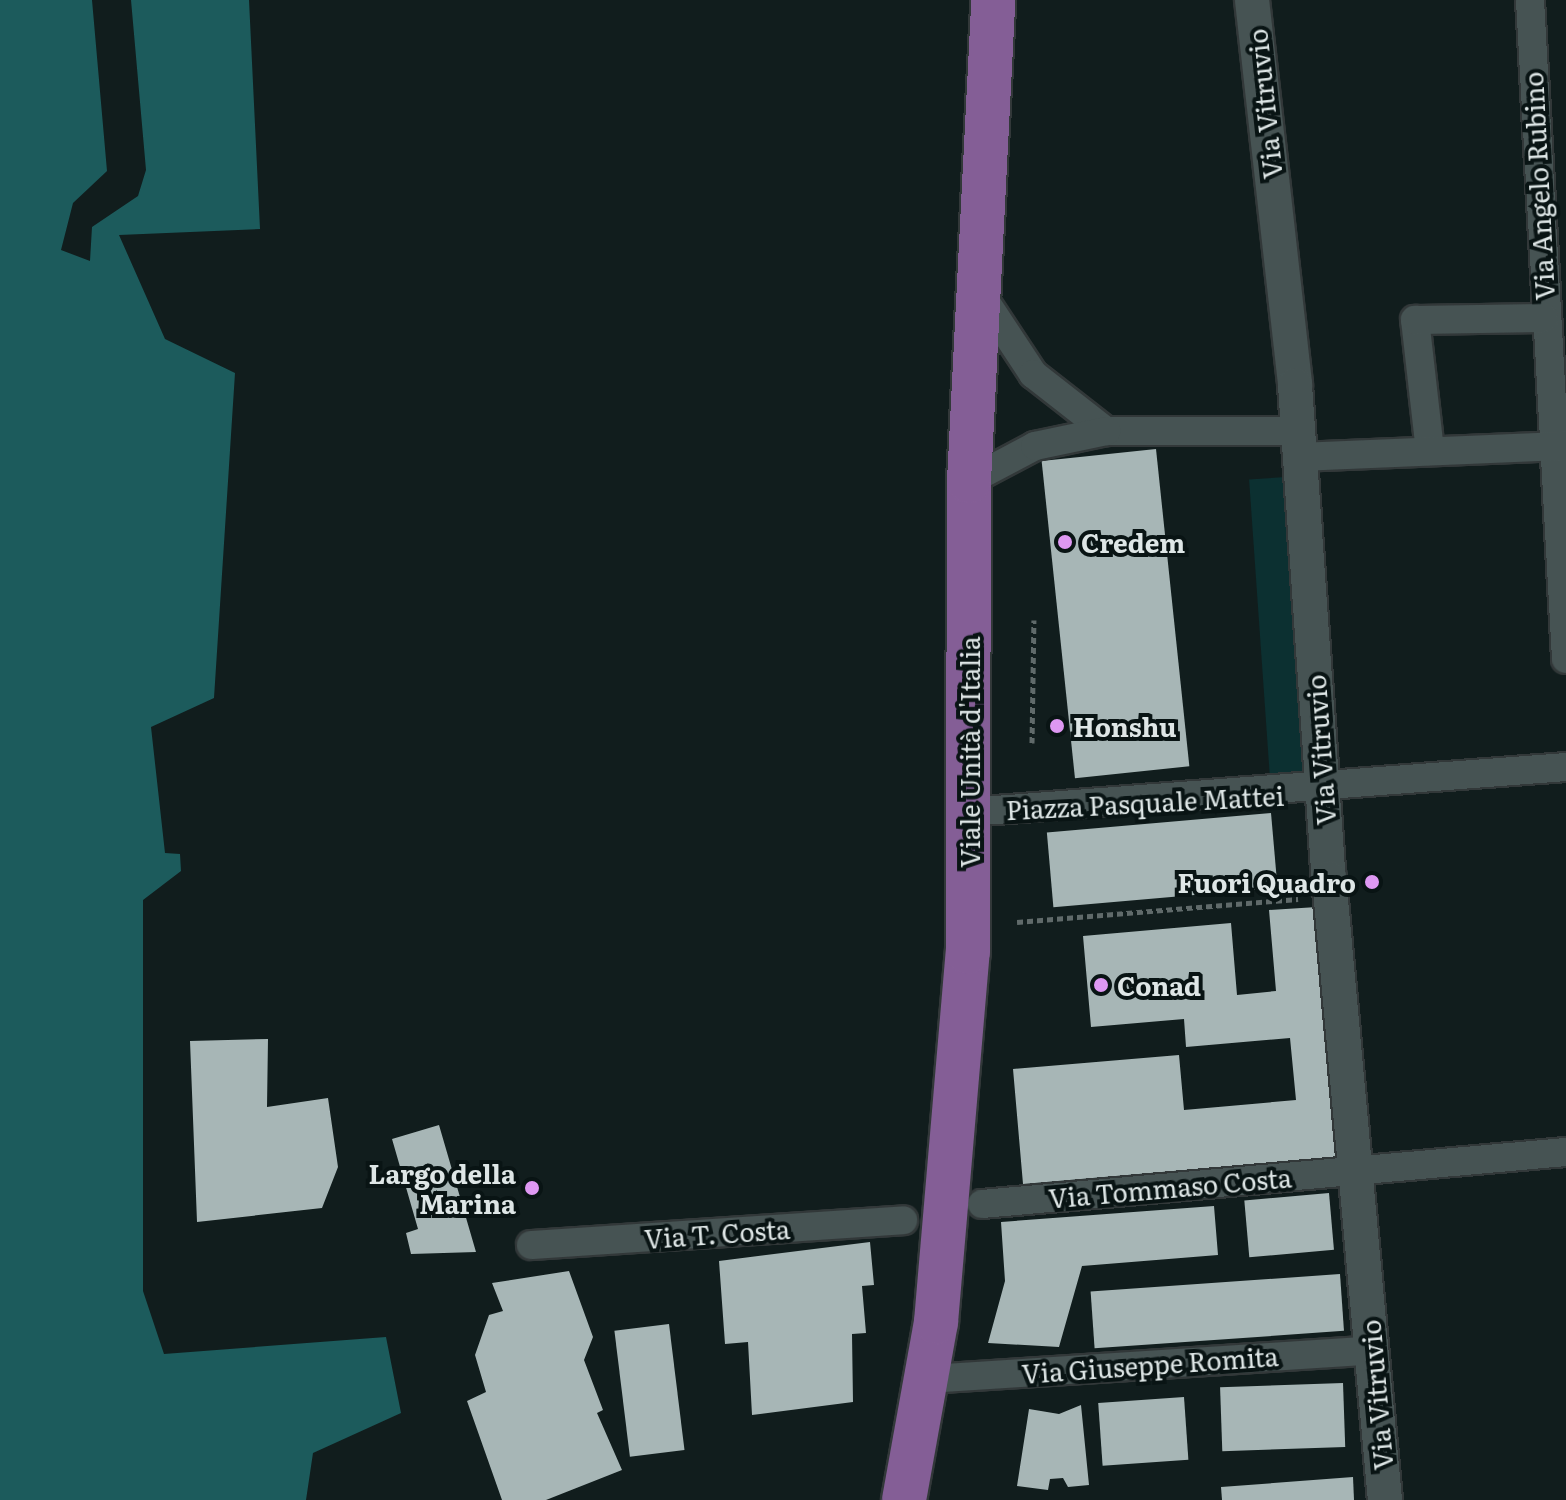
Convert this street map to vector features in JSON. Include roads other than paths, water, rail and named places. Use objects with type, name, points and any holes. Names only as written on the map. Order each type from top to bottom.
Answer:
[{"type":"main road","name":"Viale Unità d'Italia","points":[[904,1500],[929,1379],[968,952],[969,481],[981,295],[993,0]]},
{"type":"street","name":"Via Vitruvio","points":[[1252,0],[1300,444],[1331,896],[1385,1500]]},
{"type":"street","name":"Via Angelo Rubino","points":[[1530,0],[1544,318],[1559,446],[1566,659]]},
{"type":"street","points":[[981,295],[1033,374],[1106,431]]},
{"type":"street","points":[[1430,451],[1415,320],[1544,318]]},
{"type":"street","points":[[969,481],[1035,446],[1106,431],[1430,451],[1559,446]]},
{"type":"street","name":"Piazza Pasquale Mattei","points":[[969,812],[1323,790],[1566,767]]},
{"type":"street","name":"Via Tommaso Costa","points":[[982,1204],[1566,1152]]},
{"type":"street","name":"Via T. Costa","points":[[531,1245],[903,1220]]},
{"type":"street","name":"Via Giuseppe Romita","points":[[929,1379],[1372,1350]]},
{"type":"place","name":"Credem","points":[[1065,542]]},
{"type":"place","name":"Honshu","points":[[1057,726]]},
{"type":"place","name":"Fuori Quadro","points":[[1372,882]]},
{"type":"place","name":"Conad","points":[[1101,985]]},
{"type":"place","name":"Largo della Marina","points":[[532,1188]]}]
